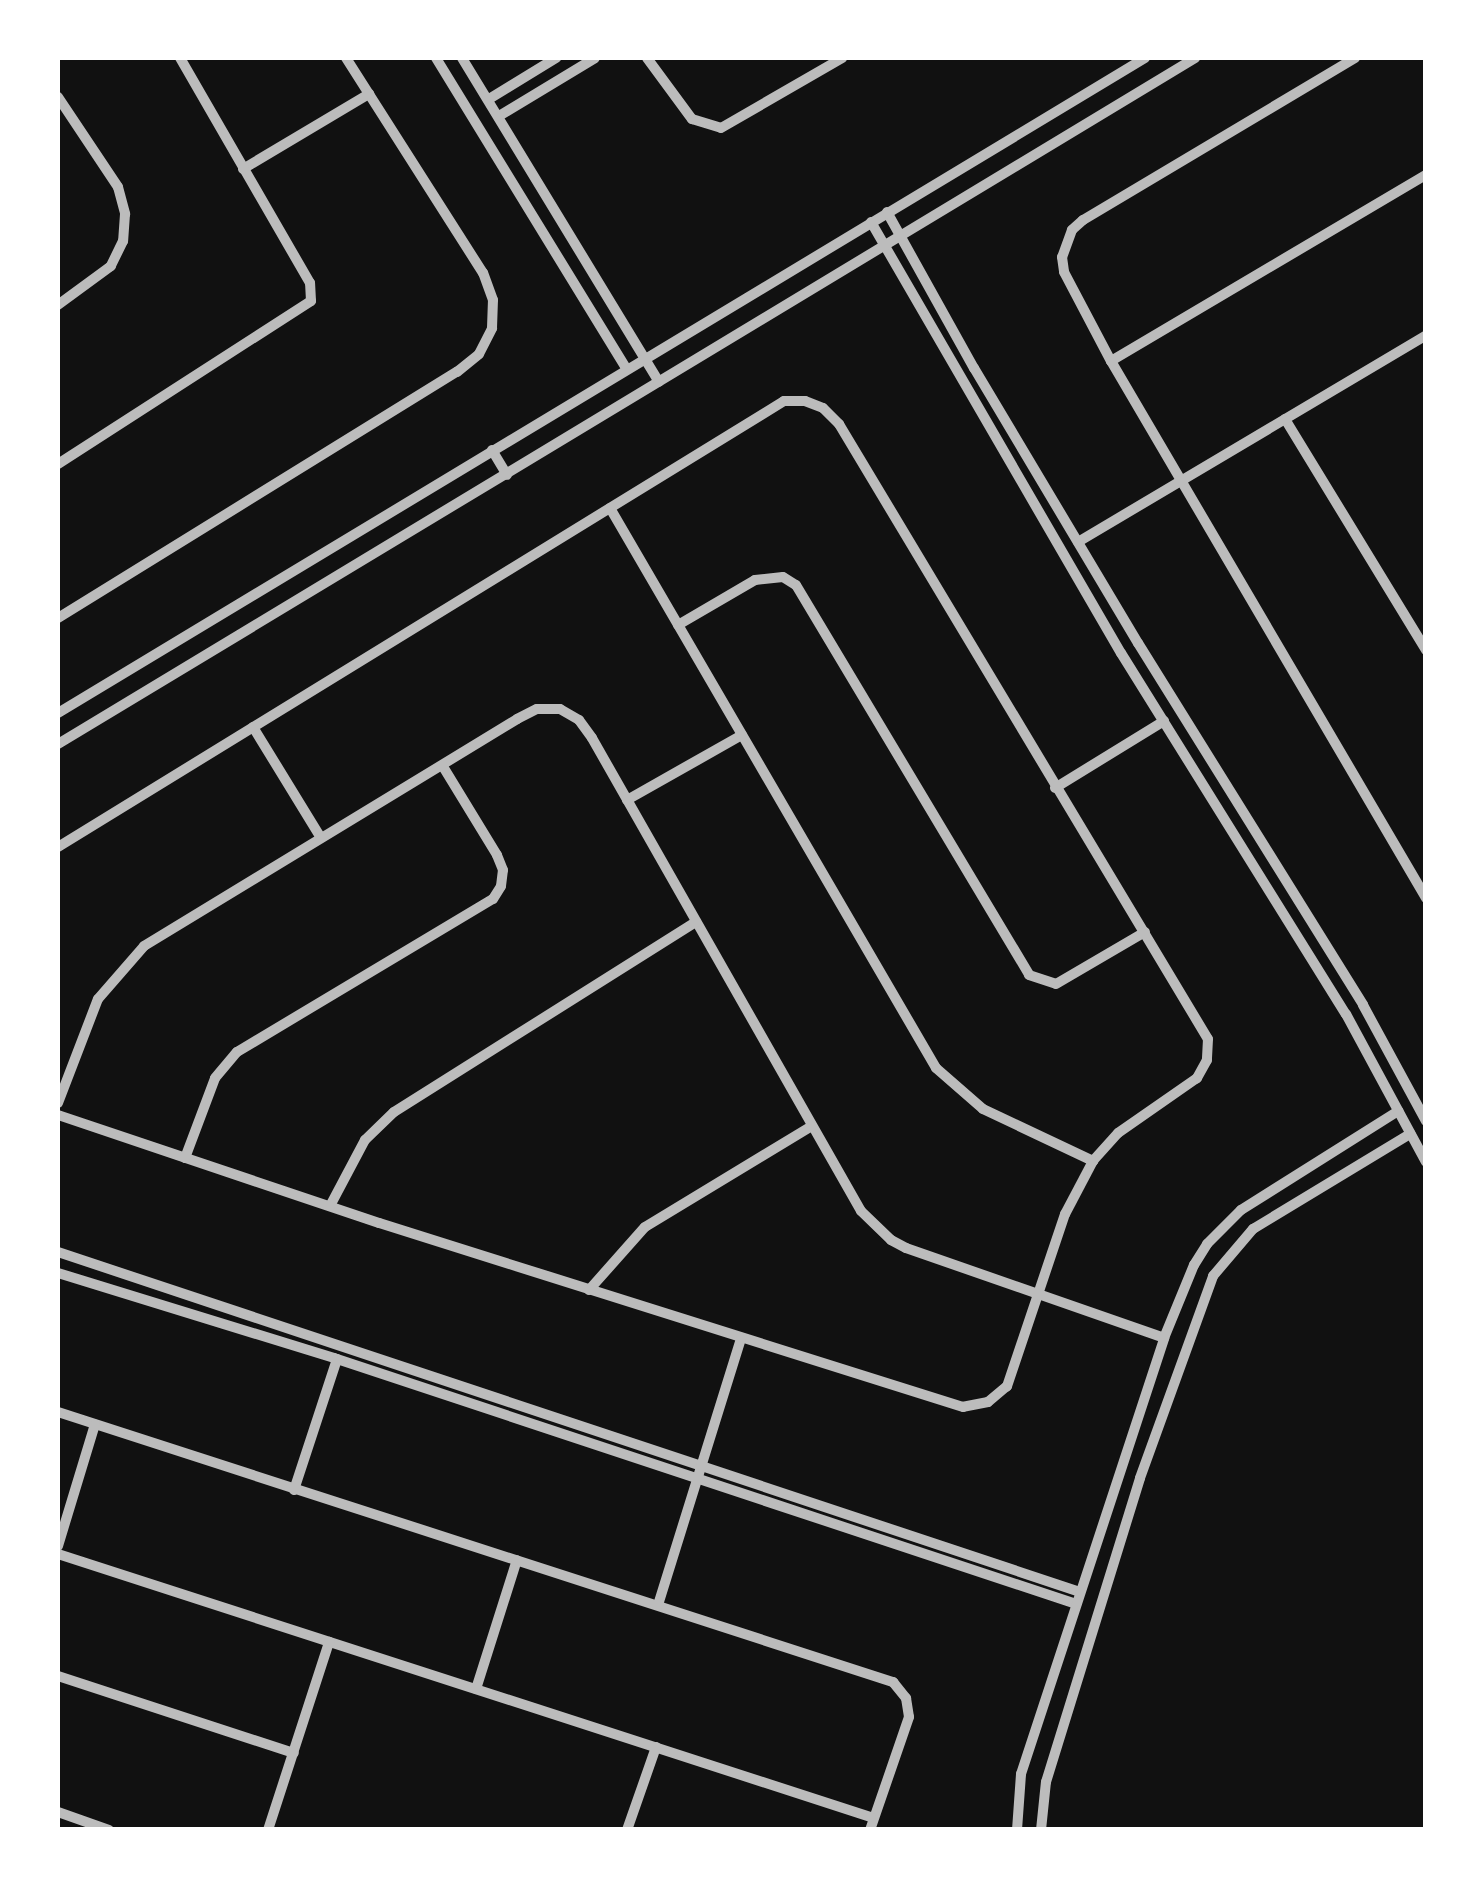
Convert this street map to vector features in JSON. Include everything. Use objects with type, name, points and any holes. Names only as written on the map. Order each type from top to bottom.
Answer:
[{"type":"street","points":[[58,464],[264,336],[311,301],[310,283],[180,58]]},
{"type":"street","points":[[58,618],[457,372],[479,354],[492,328],[493,300],[483,274],[346,58]]},
{"type":"street","points":[[436,58],[625,367]]},
{"type":"street","points":[[462,58],[659,382]]},
{"type":"street","points":[[489,99],[556,58]]},
{"type":"street","points":[[499,116],[595,58]]},
{"type":"street","points":[[647,58],[692,119],[721,128],[842,58]]},
{"type":"street","points":[[58,712],[625,367],[1145,58]]},
{"type":"street","points":[[58,744],[1195,58]]},
{"type":"street","points":[[1356,58],[1072,230],[1062,257],[1064,272],[1111,361],[1426,898]]},
{"type":"street","points":[[244,169],[369,94]]},
{"type":"street","points":[[58,97],[118,187],[126,214],[123,241],[111,266],[58,306]]},
{"type":"street","points":[[1111,361],[1426,175]]},
{"type":"street","points":[[888,212],[1138,643],[1363,1005],[1426,1121]]},
{"type":"street","points":[[871,222],[1121,654],[1346,1014],[1426,1162]]},
{"type":"street","points":[[1078,542],[1426,335]]},
{"type":"street","points":[[58,847],[784,401],[804,400],[823,408],[839,424],[1208,1039],[1207,1060],[1196,1078],[1118,1133],[1093,1161],[1066,1214],[1007,1386],[988,1402],[963,1407],[589,1290],[58,1115]]},
{"type":"street","points":[[1285,419],[1426,650]]},
{"type":"street","points":[[492,450],[506,475]]},
{"type":"street","points":[[610,508],[936,1068],[983,1109],[1093,1161]]},
{"type":"street","points":[[678,625],[768,576],[796,585],[1029,975],[1056,984],[1145,932]]},
{"type":"street","points":[[1121,654],[1138,643]]},
{"type":"street","points":[[58,1104],[84,1025],[124,964],[144,946],[538,709],[560,710],[579,720],[627,800],[861,1212],[891,1240],[1164,1338]]},
{"type":"street","points":[[1056,788],[1164,722]]},
{"type":"street","points":[[253,727],[321,838]]},
{"type":"street","points":[[627,800],[742,735]]},
{"type":"street","points":[[186,1158],[215,1078],[237,1052],[492,899],[503,870],[442,765]]},
{"type":"street","points":[[330,1206],[365,1140],[394,1112],[696,922]]},
{"type":"street","points":[[1018,1830],[1021,1774],[1164,1338],[1194,1265],[1223,1226],[1398,1111]]},
{"type":"street","points":[[589,1290],[645,1227],[812,1126]]},
{"type":"street","points":[[1042,1830],[1046,1782],[1140,1478],[1204,1295],[1224,1259],[1253,1229],[1410,1134]]},
{"type":"street","points":[[58,1252],[1078,1598]]},
{"type":"street","points":[[58,1273],[699,1472]]},
{"type":"street","points":[[658,1605],[740,1338]]},
{"type":"street","points":[[294,1490],[337,1359]]},
{"type":"street","points":[[58,1412],[893,1682],[906,1698],[909,1718],[870,1823],[656,1748],[58,1554]]},
{"type":"street","points":[[58,1546],[95,1424]]},
{"type":"street","points":[[1119,1471],[1140,1478]]},
{"type":"street","points":[[476,1689],[516,1560]]},
{"type":"street","points":[[268,1830],[329,1642]]},
{"type":"street","points":[[58,1676],[294,1753]]},
{"type":"street","points":[[627,1830],[656,1748]]},
{"type":"street","points":[[58,1812],[109,1830]]}]
